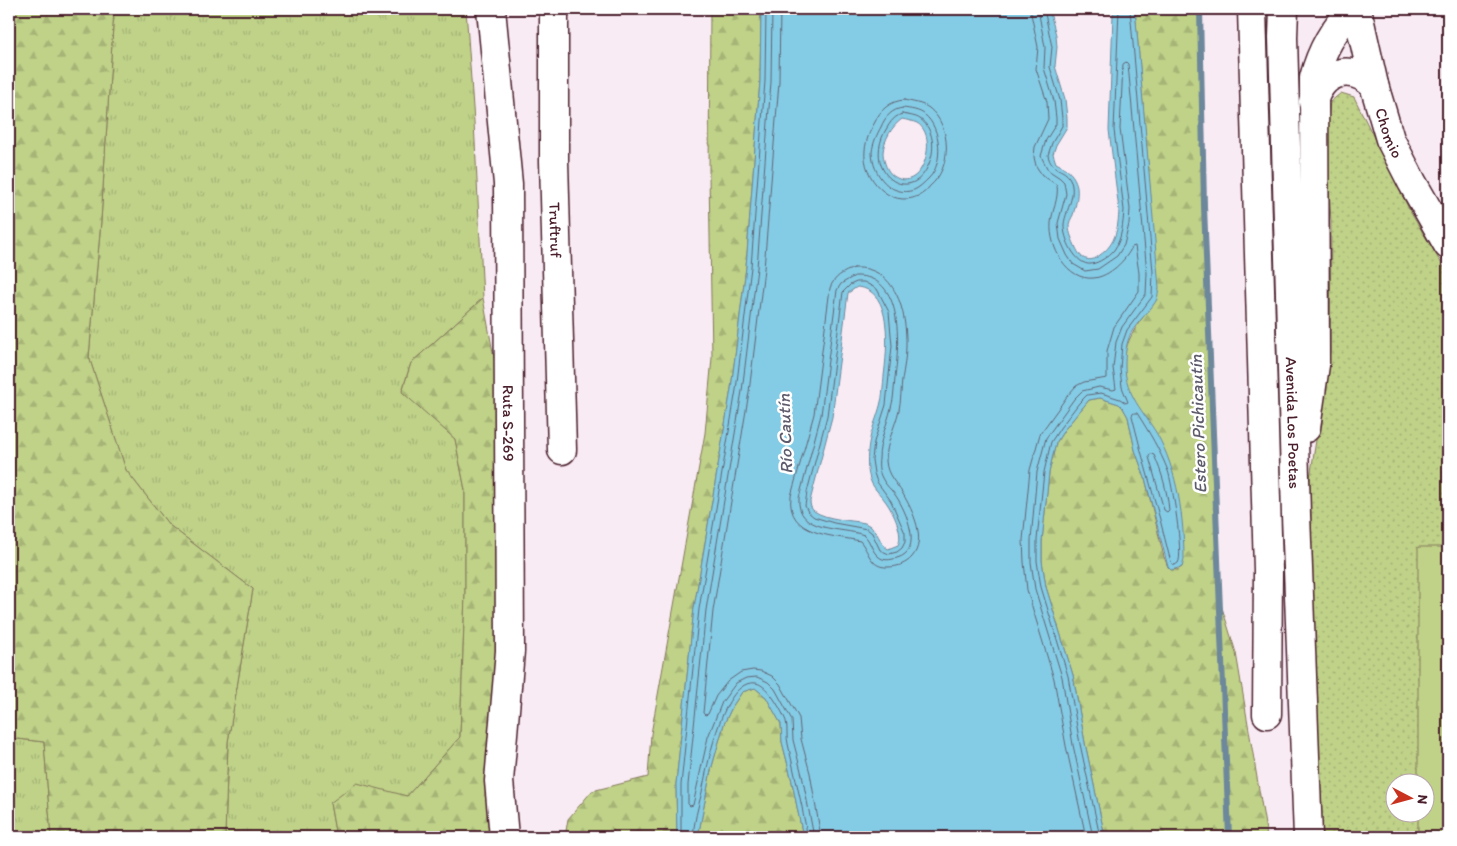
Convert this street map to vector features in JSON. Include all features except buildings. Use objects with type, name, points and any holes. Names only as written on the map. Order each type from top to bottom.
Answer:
[{"type":"main road","name":"Ruta S-269","points":[[491,9],[508,184],[510,651],[500,781],[504,837]]},
{"type":"main road","name":"Truftruf","points":[[554,9],[554,161],[562,450]]},
{"type":"main road","points":[[1252,9],[1268,570],[1267,714]]},
{"type":"main road","name":"Avenida Los Poetas","points":[[1284,9],[1283,37],[1294,474],[1308,837]]},
{"type":"main road","points":[[1294,474],[1308,420],[1315,365],[1314,78],[1324,48],[1343,18],[1352,9]]},
{"type":"main road","name":"Chomio","points":[[1357,9],[1374,85],[1390,139],[1448,245]]},
{"type":"main road","points":[[1313,102],[1316,92],[1322,84],[1330,77],[1339,73],[1349,72],[1358,74],[1367,78],[1374,85]]},
{"type":"green space","points":[[9,9],[114,9],[101,221],[89,357],[126,470],[169,525],[253,589],[228,742],[225,837],[51,837],[44,742],[9,738]]},
{"type":"green space","points":[[114,9],[466,9],[483,298],[411,363],[402,391],[455,439],[465,490],[465,594],[460,737],[407,796],[330,803],[336,837],[225,837],[228,742],[253,589],[169,525],[126,470],[89,357],[101,221]]},
{"type":"green space","points":[[710,9],[761,9],[760,81],[746,267],[731,389],[694,608],[676,784],[677,837],[565,837],[568,819],[592,791],[648,777],[651,734],[705,433],[712,358],[709,174]]},
{"type":"green space","points":[[1135,9],[1198,9],[1200,14],[1204,206],[1220,601],[1236,653],[1267,837],[1105,837],[1073,675],[1046,587],[1042,561],[1042,541],[1049,473],[1056,443],[1064,430],[1089,400],[1100,398],[1119,404],[1128,417],[1164,557],[1168,567],[1177,570],[1182,567],[1136,404],[1128,388],[1124,373],[1124,361],[1130,339],[1157,299],[1151,200]]},
{"type":"green space","points":[[1341,93],[1354,97],[1411,213],[1448,274],[1448,837],[1318,837],[1310,478],[1330,352],[1331,221],[1326,137],[1330,102]]},
{"type":"green space","points":[[483,298],[498,380],[498,638],[486,780],[489,837],[336,837],[330,803],[357,783],[407,796],[460,737],[465,594],[465,490],[455,439],[402,392],[411,363]]},
{"type":"green space","points":[[1418,547],[1448,547],[1448,837],[1418,837],[1418,824],[1434,824],[1434,774],[1418,774]]},
{"type":"green space","points":[[755,688],[766,697],[781,724],[782,742],[803,837],[698,837],[711,770],[724,724],[742,692]]},
{"type":"green space","points":[[9,738],[44,742],[51,837],[9,837]]},
{"type":"water","name":"Río Cautín","points":[[761,9],[1049,9],[1056,35],[1055,66],[1065,99],[1067,118],[1067,127],[1053,154],[1056,163],[1070,173],[1076,184],[1077,198],[1069,225],[1071,237],[1077,250],[1081,256],[1088,260],[1100,255],[1110,246],[1117,229],[1119,210],[1109,130],[1113,14],[1114,9],[1135,9],[1159,288],[1155,303],[1129,337],[1125,366],[1128,385],[1136,402],[1157,434],[1175,479],[1183,528],[1184,560],[1182,567],[1171,570],[1168,567],[1145,478],[1135,450],[1128,417],[1119,404],[1100,398],[1089,400],[1064,430],[1056,443],[1049,473],[1042,541],[1042,561],[1046,587],[1073,675],[1105,837],[803,837],[782,742],[781,724],[766,697],[755,688],[742,692],[724,724],[711,770],[698,837],[677,837],[676,784],[694,608],[731,389],[746,267],[760,81]],"holes":[[[902,119],[917,123],[924,130],[927,140],[927,152],[924,163],[918,173],[911,179],[901,180],[889,172],[885,164],[883,152],[889,134]],[[857,287],[869,290],[877,298],[883,309],[886,323],[887,337],[882,395],[870,438],[868,464],[872,484],[889,506],[899,529],[898,545],[888,549],[874,529],[865,523],[819,514],[811,508],[810,504],[832,417],[848,293]]]},
{"type":"waterway","name":"Estero Pichicautín","points":[[1200,9],[1204,206],[1229,837]]}]
